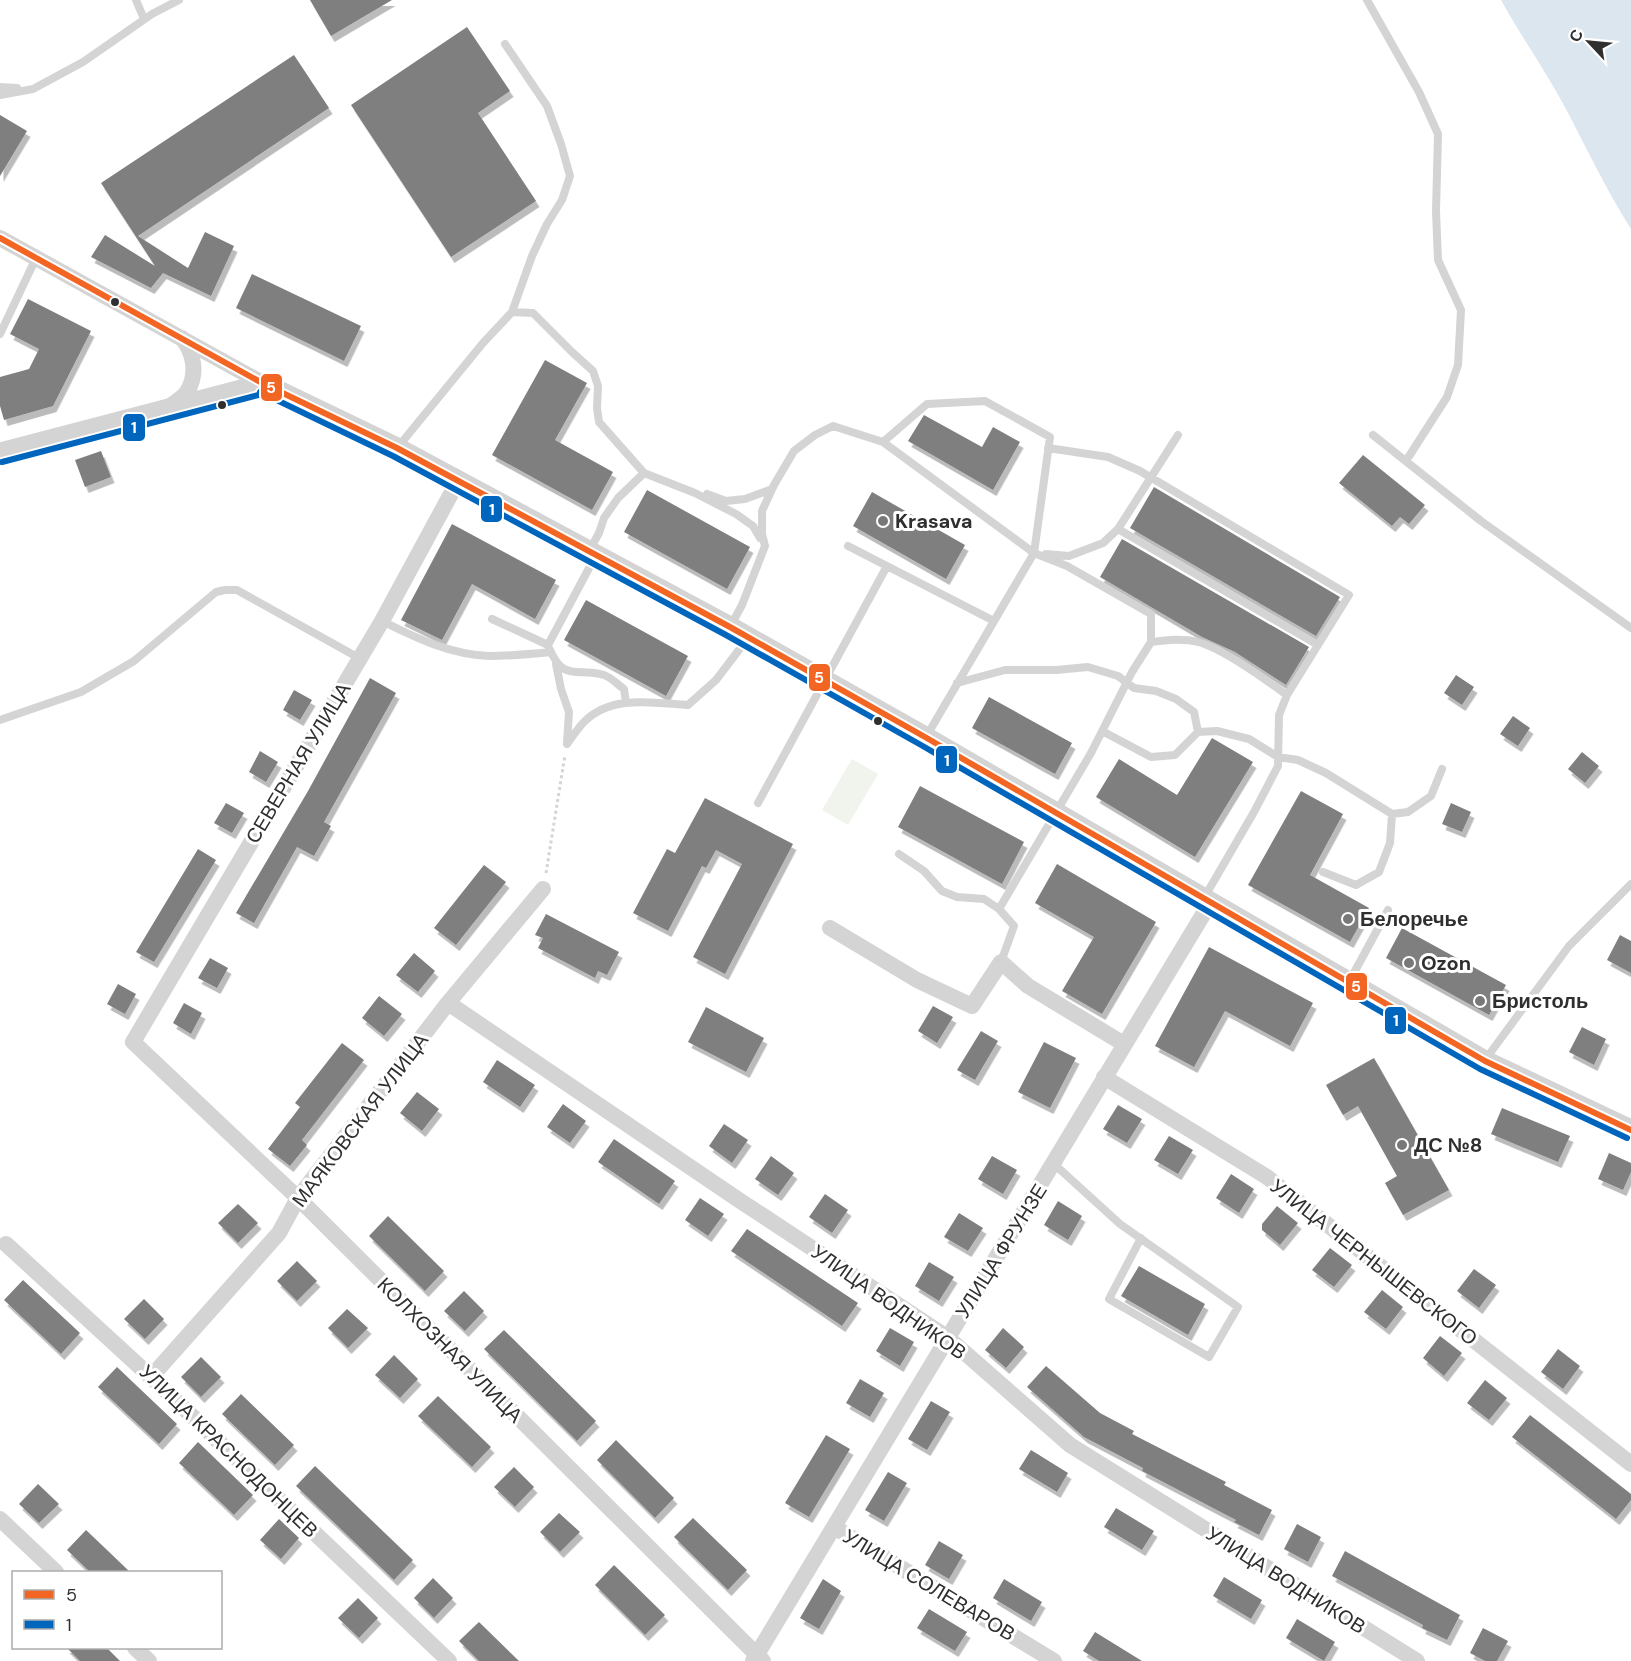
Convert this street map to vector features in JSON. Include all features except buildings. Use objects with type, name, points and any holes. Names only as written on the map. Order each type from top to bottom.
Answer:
[{"type":"street","points":[[0,238],[264,384],[397,448],[739,632],[1485,1061],[1631,1130]]},
{"type":"street","points":[[163,412],[187,392],[195,370],[190,348],[182,338]]},
{"type":"street","points":[[1,449],[163,412],[264,384]]},
{"type":"street","name":"СЕВЕРНАЯ УЛИЦА","points":[[133,1042],[382,621],[458,481]]},
{"type":"street","name":"МАЯКОВСКАЯ УЛИЦА","points":[[151,1377],[279,1233],[298,1198],[448,1003],[543,889]]},
{"type":"street","name":"УЛИЦА ФРУНЗЕ","points":[[758,1659],[834,1527],[1054,1164],[1207,901]]},
{"type":"street","points":[[830,928],[917,980],[972,1006],[1001,962],[1028,986],[1124,1044]]},
{"type":"street","name":"УЛИЦА ВОДНИКОВ","points":[[448,1003],[752,1209],[948,1338],[1070,1445],[1417,1661]]},
{"type":"street","name":"КОЛХОЗНАЯ УЛИЦА","points":[[133,1042],[298,1198],[758,1659]]},
{"type":"street","name":"УЛИЦА ЧЕРНЫШЕВСКОГО","points":[[1104,1077],[1267,1177],[1631,1464]]},
{"type":"street","name":"УЛИЦА КРАСНОДОНЦЕВ","points":[[6,1244],[151,1377],[449,1661]]},
{"type":"street","points":[[0,1519],[55,1571]]},
{"type":"street","name":"УЛИЦА СОЛЕВАРОВ","points":[[834,1527],[1054,1661]]},
{"type":"street","points":[[137,1649],[149,1661]]},
{"type":"lane","points":[[136,0],[144,19]]},
{"type":"lane","points":[[0,95],[33,89],[83,62],[144,19],[179,0]]},
{"type":"lane","points":[[1367,0],[1419,92],[1438,134],[1436,211],[1438,260],[1461,310],[1458,365],[1447,397],[1406,461]]},
{"type":"lane","points":[[397,448],[483,343],[512,312],[532,256],[547,224],[562,200],[570,176],[547,106],[505,44]]},
{"type":"lane","points":[[0,87],[33,89]]},
{"type":"lane","points":[[0,334],[36,257]]},
{"type":"lane","points":[[512,312],[534,313],[593,371],[598,386],[599,422],[644,473],[712,501],[753,526],[765,546]]},
{"type":"lane","points":[[883,442],[927,404],[985,401],[1050,437],[1034,553],[925,737]]},
{"type":"lane","points":[[567,744],[586,720],[614,704],[688,705],[717,680],[739,632],[742,605],[765,546],[762,534],[762,511],[794,451],[815,435],[833,426],[883,442],[1034,553],[1067,566],[1151,614],[1151,642],[1126,682],[1102,731],[999,909]]},
{"type":"lane","points":[[1034,553],[1070,556],[1103,543],[1118,529],[1178,435]]},
{"type":"lane","points":[[1374,435],[1481,521],[1631,628]]},
{"type":"lane","points":[[1048,448],[1108,457],[1150,477],[1349,595],[1287,695],[1280,715],[1278,766],[1207,901]]},
{"type":"lane","points":[[550,649],[592,553],[604,518],[618,498],[644,473]]},
{"type":"lane","points":[[681,488],[726,501],[746,499],[772,489]]},
{"type":"lane","points":[[1118,529],[1318,645]]},
{"type":"lane","points":[[848,546],[994,621]]},
{"type":"lane","points":[[758,803],[887,566]]},
{"type":"lane","points":[[0,720],[90,687],[134,661],[216,592],[225,590],[237,591],[260,602],[359,658]]},
{"type":"lane","points":[[492,619],[550,649],[569,712],[567,744]]},
{"type":"lane","points":[[382,621],[420,640],[458,651],[488,656],[550,649]]},
{"type":"lane","points":[[1151,642],[1173,639],[1200,642],[1287,695]]},
{"type":"lane","points":[[556,664],[572,673],[605,675],[624,689],[626,703]]},
{"type":"lane","points":[[957,683],[1005,670],[1088,668],[1118,676],[1134,688],[1156,691],[1176,699],[1194,712],[1198,732]]},
{"type":"lane","points":[[1102,731],[1151,757],[1175,755],[1198,732],[1217,731],[1249,739],[1278,757],[1298,760],[1326,773],[1392,814],[1408,812],[1431,796],[1442,769]]},
{"type":"lane","points":[[1323,872],[1356,885],[1379,872],[1390,843],[1392,814]]},
{"type":"lane","points":[[899,854],[924,871],[942,891],[957,897],[984,899],[999,909],[1014,926],[1001,962]]},
{"type":"lane","points":[[1485,1061],[1569,946],[1631,884]]},
{"type":"lane","points":[[1349,982],[1388,910]]},
{"type":"lane","points":[[1054,1164],[1120,1224],[1140,1238],[1238,1307],[1209,1357],[1109,1299],[1140,1238]]},
{"type":"path","points":[[543,889],[559,804],[567,744]]},
{"type":"shaded area","points":[[1501,0],[1631,0],[1631,229],[1559,97]]},
{"type":"shaded area","points":[[852,759],[878,774],[848,825],[822,810]]},
{"type":"transit line","name":"5","points":[[0,238],[264,384],[397,448],[730,627],[925,737],[1485,1061],[1631,1130]]},
{"type":"transit line","name":"1","points":[[260,392],[393,456],[726,635],[921,745],[1480,1069],[1627,1138]]},
{"type":"transit line","name":"1","points":[[2,462],[266,393]]},
{"type":"place","name":"Krasava","points":[[883,521]]},
{"type":"place","name":"Белоречье","points":[[1348,919]]},
{"type":"place","name":"Ozon","points":[[1409,963]]},
{"type":"place","name":"Бристоль","points":[[1480,1001]]},
{"type":"place","name":"ДС №8","points":[[1402,1145]]}]
